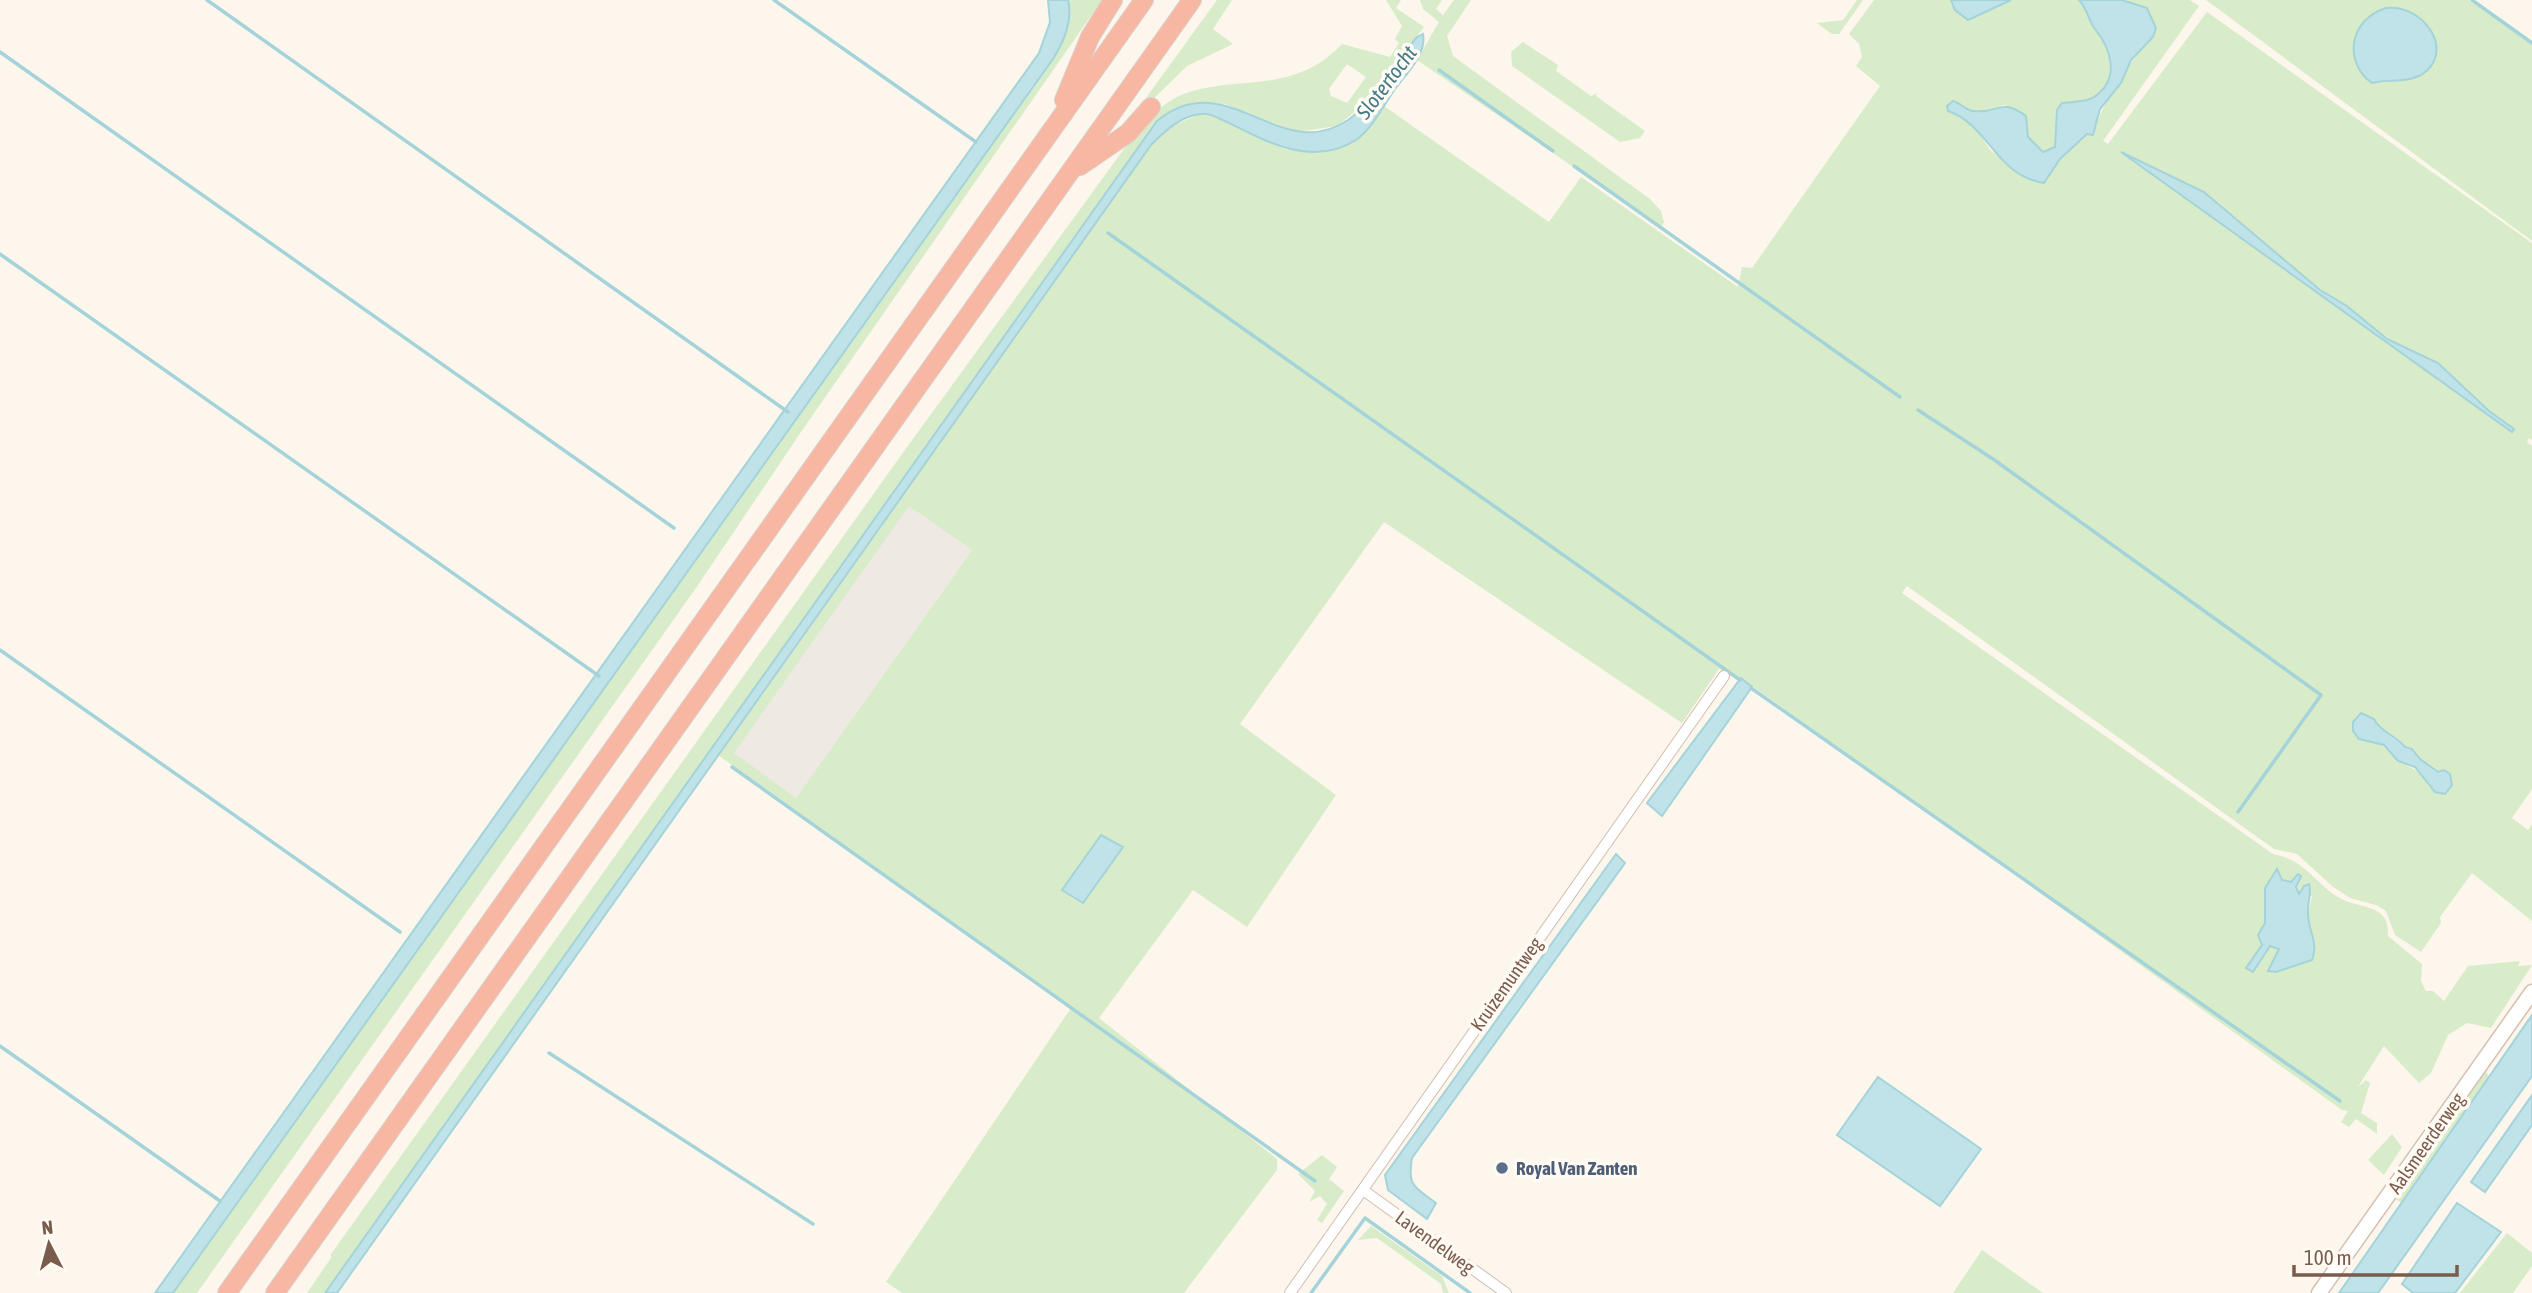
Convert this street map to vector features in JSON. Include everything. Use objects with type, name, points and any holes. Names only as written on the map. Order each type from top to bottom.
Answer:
[{"type":"highway","points":[[1054,128],[1090,37],[1113,0]]},
{"type":"highway","points":[[228,1293],[1144,0]]},
{"type":"highway","points":[[275,1293],[1192,0]]},
{"type":"highway","points":[[1068,174],[1128,133],[1151,107]]},
{"type":"street","name":"Kruizemuntweg","points":[[1290,1293],[1724,676]]},
{"type":"street","name":"Aalsmeerderweg","points":[[2319,1293],[2532,992]]},
{"type":"street","name":"Lavendelweg","points":[[1363,1191],[1506,1293]]},
{"type":"shaded area","points":[[909,505],[972,550],[796,798],[733,754]]},
{"type":"green space","points":[[1068,0],[1102,0],[803,429],[696,588],[197,1293],[173,1293],[1053,59],[1066,34]]},
{"type":"green space","points":[[1217,0],[1232,0],[1213,29],[1233,44],[1187,66],[1137,115],[1135,113]]},
{"type":"green space","points":[[1386,0],[1401,0],[1396,8],[1424,27],[1364,104],[1337,126],[1297,132],[1225,104],[1168,112],[1157,121],[325,1293],[307,1293],[331,1254],[902,454],[1137,131],[1161,107],[1179,96],[1200,89],[1283,78],[1303,72],[1323,61],[1342,44],[1390,57],[1399,43],[1395,39],[1402,26]],"holes":[[[1347,64],[1366,77],[1347,103],[1331,96],[1329,89]]]},
{"type":"green space","points":[[1420,0],[1442,0],[1436,9],[1443,15],[1454,0],[1471,0],[1447,36],[1453,56],[1650,199],[1661,211],[1664,222],[1661,227],[1417,60],[1439,22],[1423,9]]},
{"type":"green space","points":[[1857,0],[1863,0],[1839,34],[1832,34],[1817,23],[1843,20]]},
{"type":"green space","points":[[1874,0],[1951,0],[1955,10],[1968,20],[2011,0],[2079,0],[2105,46],[2110,73],[2108,82],[2093,98],[2057,110],[2056,147],[2043,152],[2028,137],[2026,116],[2004,105],[1981,112],[1970,110],[1959,103],[1948,111],[1973,125],[1991,151],[2044,183],[2060,159],[2087,134],[2093,135],[2117,83],[2153,37],[2122,0],[2190,0],[2199,6],[2103,141],[2108,144],[2207,12],[2532,243],[2532,440],[2529,438],[2527,442],[2532,446],[2532,789],[2512,818],[2528,830],[2532,824],[2532,921],[2472,873],[2440,917],[2441,923],[2421,952],[2395,935],[2386,911],[2376,905],[2350,898],[2332,886],[2297,854],[2274,849],[1907,586],[1902,593],[2273,854],[2296,862],[2336,896],[2378,912],[2387,922],[2388,936],[2422,964],[2421,981],[2426,991],[2433,991],[2444,1001],[2468,966],[2520,961],[2518,966],[2532,965],[2491,1028],[2467,1023],[2448,1035],[2431,1073],[2419,1083],[2384,1046],[2358,1087],[2366,1080],[2370,1083],[2361,1113],[2377,1123],[2377,1134],[2356,1119],[2349,1127],[2341,1122],[2348,1111],[2342,1110],[1741,678],[1719,669],[1682,723],[1384,522],[1240,724],[1336,795],[1247,927],[1193,890],[1099,1018],[1277,1159],[1277,1170],[1184,1293],[902,1293],[886,1282],[1071,1008],[718,755],[1151,145],[1169,127],[1201,114],[1214,115],[1286,149],[1322,152],[1369,127],[1384,106],[1549,222],[1581,177],[1738,287],[1742,267],[1752,268],[1880,86],[1856,66],[1862,57],[1859,44],[1849,34]],"holes":[[[2121,152],[2204,192],[2320,290],[2347,306],[2387,339],[2438,363],[2489,411],[2514,429],[2513,432]],[[909,506],[972,550],[796,798],[734,753]],[[2361,713],[2400,740],[2405,747],[2412,749],[2420,759],[2438,772],[2444,770],[2429,787],[2419,772],[2400,762],[2382,745],[2372,740]],[[1102,835],[1123,848],[1083,902],[1062,889]],[[2277,870],[2282,880],[2291,882],[2301,876],[2296,887],[2299,895],[2312,896],[2308,913],[2314,939],[2274,929]]]},
{"type":"green space","points":[[2206,0],[2469,0],[2532,44],[2532,241]],"holes":[[[2398,8],[2409,12],[2427,26],[2433,36],[2436,47],[2430,67],[2414,77],[2372,83],[2356,60],[2356,35],[2362,24],[2383,10]]]},
{"type":"green space","points":[[1523,42],[1558,65],[1556,71],[1591,96],[1597,93],[1596,96],[1645,131],[1640,138],[1620,142],[1512,66],[1511,52]]},
{"type":"green space","points":[[2484,1068],[2489,1077],[2401,1203],[2394,1198]]},
{"type":"green space","points":[[2392,1134],[2402,1147],[2384,1175],[2368,1160]]},
{"type":"green space","points":[[1322,1155],[1337,1167],[1329,1179],[1344,1191],[1322,1223],[1317,1220],[1327,1204],[1320,1196],[1309,1202],[1315,1191],[1298,1174]]},
{"type":"green space","points":[[1371,1226],[1442,1276],[1449,1293],[1443,1293],[1441,1284],[1377,1238],[1358,1240]]},
{"type":"green space","points":[[2507,1233],[2532,1253],[2532,1266],[2513,1293],[2460,1293]]},
{"type":"green space","points":[[1982,1250],[2043,1293],[1953,1293]]},
{"type":"water","points":[[1048,0],[1068,0],[1069,8],[1066,31],[1053,59],[173,1293],[155,1293],[1039,53],[1050,22]]},
{"type":"water","points":[[1951,0],[2011,0],[1968,20],[1955,10]]},
{"type":"water","points":[[2079,0],[2122,0],[2147,8],[2156,28],[2153,37],[2131,60],[2121,83],[2100,109],[2093,135],[2087,134],[2060,159],[2044,183],[2027,178],[2014,170],[1973,127],[1948,111],[1947,106],[1953,101],[1973,111],[2005,107],[2017,110],[2026,116],[2028,137],[2043,152],[2055,147],[2057,110],[2062,103],[2091,99],[2108,82],[2110,73],[2109,55]]},
{"type":"water","points":[[2386,8],[2413,13],[2423,21],[2436,43],[2436,55],[2431,66],[2421,75],[2372,83],[2356,64],[2354,41],[2364,21]]},
{"type":"water","name":"Slotertocht","points":[[1423,34],[1419,56],[1372,123],[1356,140],[1339,148],[1306,152],[1289,148],[1204,114],[1179,121],[1151,145],[337,1293],[325,1293],[1157,121],[1183,106],[1207,103],[1230,107],[1299,131],[1323,131],[1348,120],[1357,112],[1417,37]]},
{"type":"water","points":[[2121,152],[2204,192],[2320,290],[2347,306],[2387,339],[2438,363],[2489,411],[2514,429],[2512,432]]},
{"type":"water","points":[[1741,678],[1752,687],[1662,816],[1647,803]]},
{"type":"water","points":[[2361,713],[2374,719],[2380,727],[2405,747],[2412,749],[2420,759],[2438,772],[2444,770],[2450,774],[2452,785],[2445,794],[2435,792],[2415,767],[2398,761],[2384,745],[2359,739],[2353,731],[2353,722]]},
{"type":"water","points":[[1101,835],[1123,847],[1083,903],[1062,890]]},
{"type":"water","points":[[1616,854],[1625,863],[1412,1158],[1411,1175],[1414,1185],[1436,1203],[1427,1219],[1388,1190],[1385,1175]]},
{"type":"water","points":[[2277,869],[2282,880],[2291,882],[2298,874],[2301,876],[2296,887],[2299,894],[2304,886],[2309,884],[2308,913],[2314,954],[2312,960],[2276,972],[2268,971],[2279,949],[2270,946],[2253,972],[2246,968],[2262,945],[2258,935],[2265,923],[2265,888]]},
{"type":"water","points":[[2532,1015],[2532,1076],[2378,1293],[2339,1293]]},
{"type":"water","points":[[1878,1077],[1981,1149],[1940,1206],[1837,1135]]},
{"type":"water","points":[[2532,1095],[2532,1125],[2485,1192],[2471,1182]]},
{"type":"water","points":[[2457,1203],[2501,1232],[2455,1293],[2413,1293],[2402,1284]]},
{"type":"waterway","points":[[207,0],[788,412]]},
{"type":"waterway","points":[[774,0],[976,142]]},
{"type":"waterway","points":[[2472,0],[2532,43]]},
{"type":"waterway","points":[[0,52],[674,528]]},
{"type":"waterway","points":[[1439,70],[1553,151]]},
{"type":"waterway","points":[[1574,166],[1900,397]]},
{"type":"waterway","points":[[1108,233],[1740,680]]},
{"type":"waterway","points":[[0,254],[599,676]]},
{"type":"waterway","points":[[1918,410],[1993,459],[2321,695],[2238,812]]},
{"type":"waterway","points":[[0,650],[400,932]]},
{"type":"waterway","points":[[1751,688],[2340,1101]]},
{"type":"waterway","points":[[732,767],[1315,1181]]},
{"type":"waterway","points":[[0,1046],[220,1201]]},
{"type":"waterway","points":[[549,1053],[813,1224]]},
{"type":"waterway","points":[[1311,1293],[1365,1218],[1470,1293]]},
{"type":"place","name":"Royal Van Zanten","points":[[1502,1168]]}]
